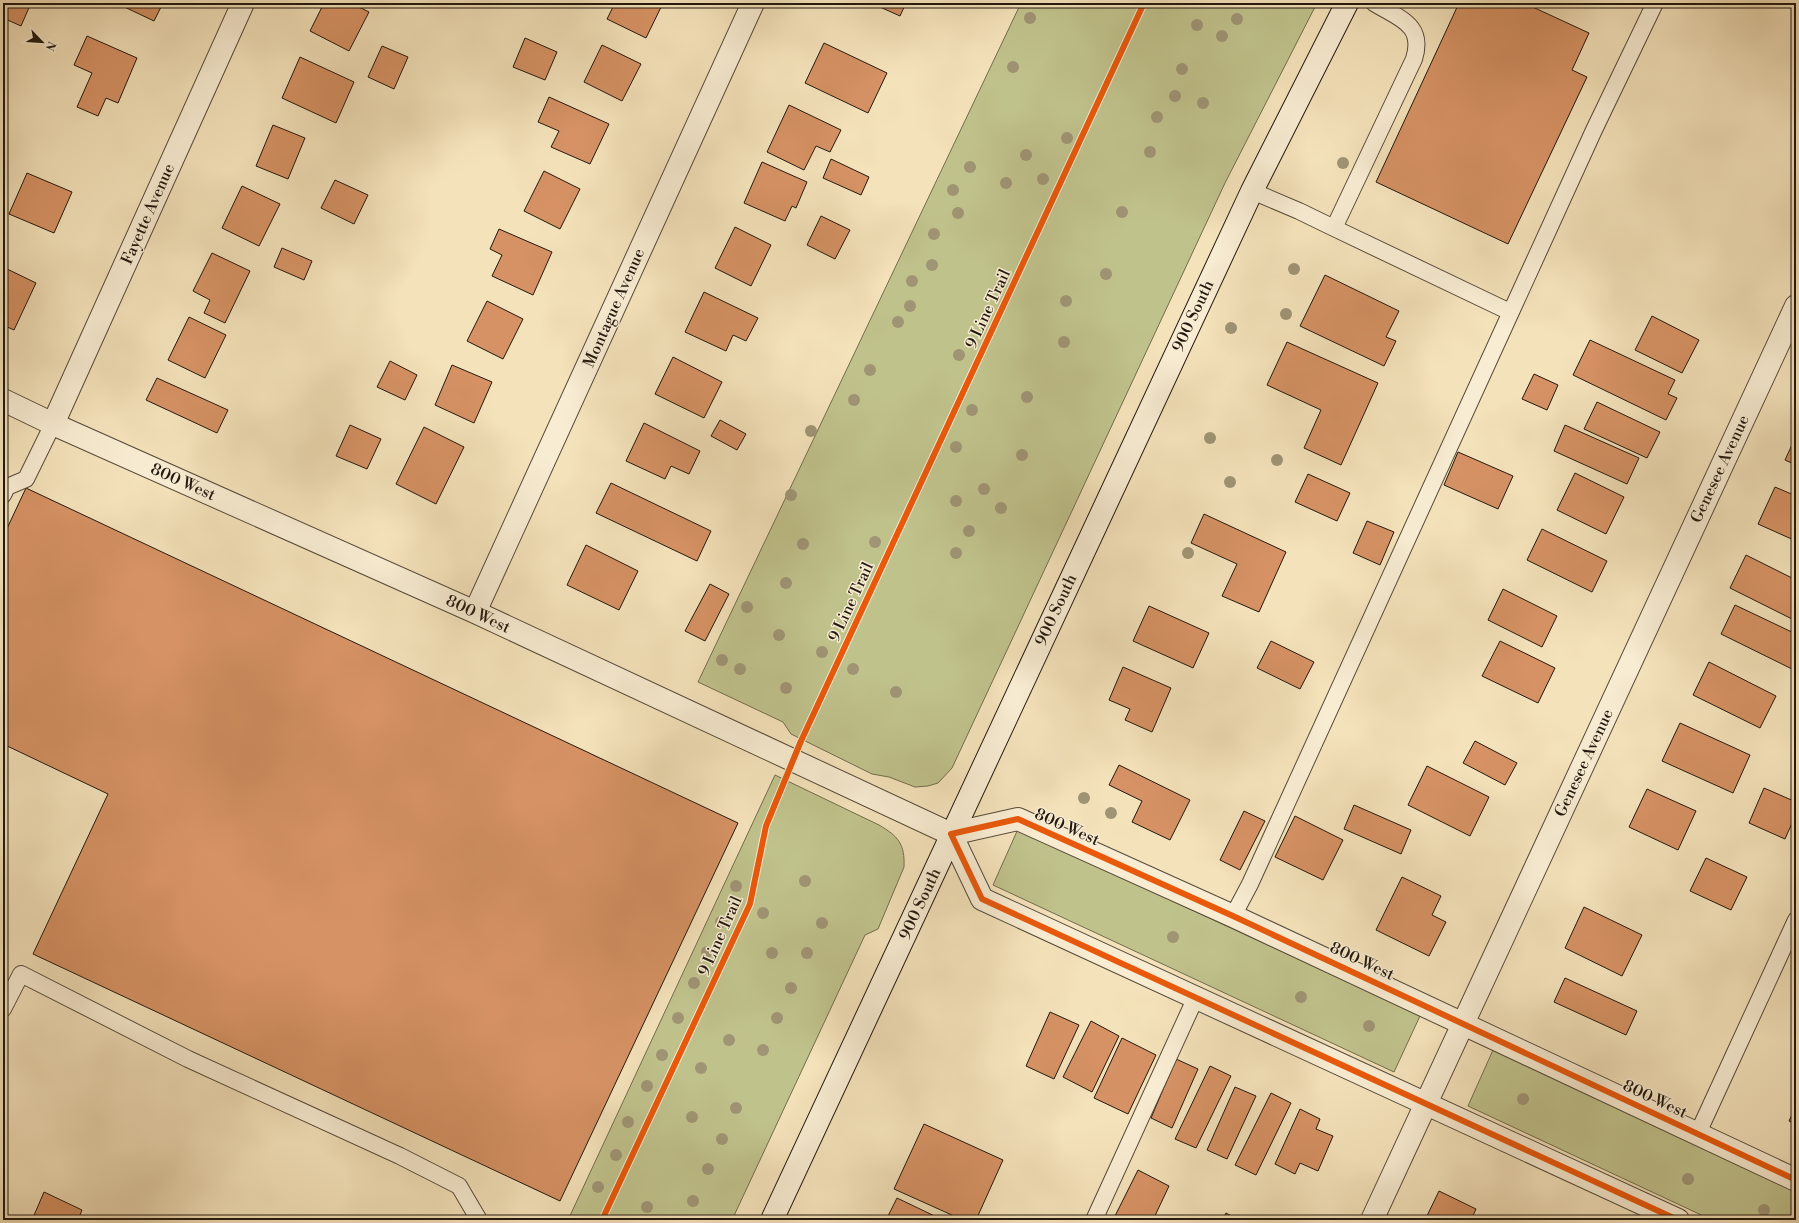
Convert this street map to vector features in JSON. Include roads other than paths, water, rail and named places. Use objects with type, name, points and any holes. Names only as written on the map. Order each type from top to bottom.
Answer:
[{"type":"street","name":"Fayette Avenue","points":[[53,424],[243,3]]},
{"type":"street","name":"Montague Avenue","points":[[475,612],[753,3]]},
{"type":"street","name":"900 South","points":[[772,1220],[1252,191],[1348,3]]},
{"type":"street","name":"Genesee Avenue","points":[[1372,1220],[1796,306]]},
{"type":"street","name":"800 West","points":[[3,400],[53,424],[475,612],[951,834],[1018,819],[1234,916],[1796,1180]]},
{"type":"street","points":[[951,834],[982,899],[1678,1220]]},
{"type":"lane","points":[[1334,228],[1418,49],[1417,39],[1412,28],[1405,21],[1374,3]]},
{"type":"lane","points":[[1234,916],[1250,884],[1510,312],[1594,130],[1655,3]]},
{"type":"lane","points":[[1252,191],[1299,211],[1510,312]]},
{"type":"lane","points":[[3,495],[7,487],[26,479],[53,424]]},
{"type":"lane","points":[[1698,1133],[1796,920]]},
{"type":"lane","points":[[3,1009],[21,974],[188,1059],[400,1156],[459,1186],[479,1220]]},
{"type":"lane","points":[[1094,1220],[1196,997]]}]
